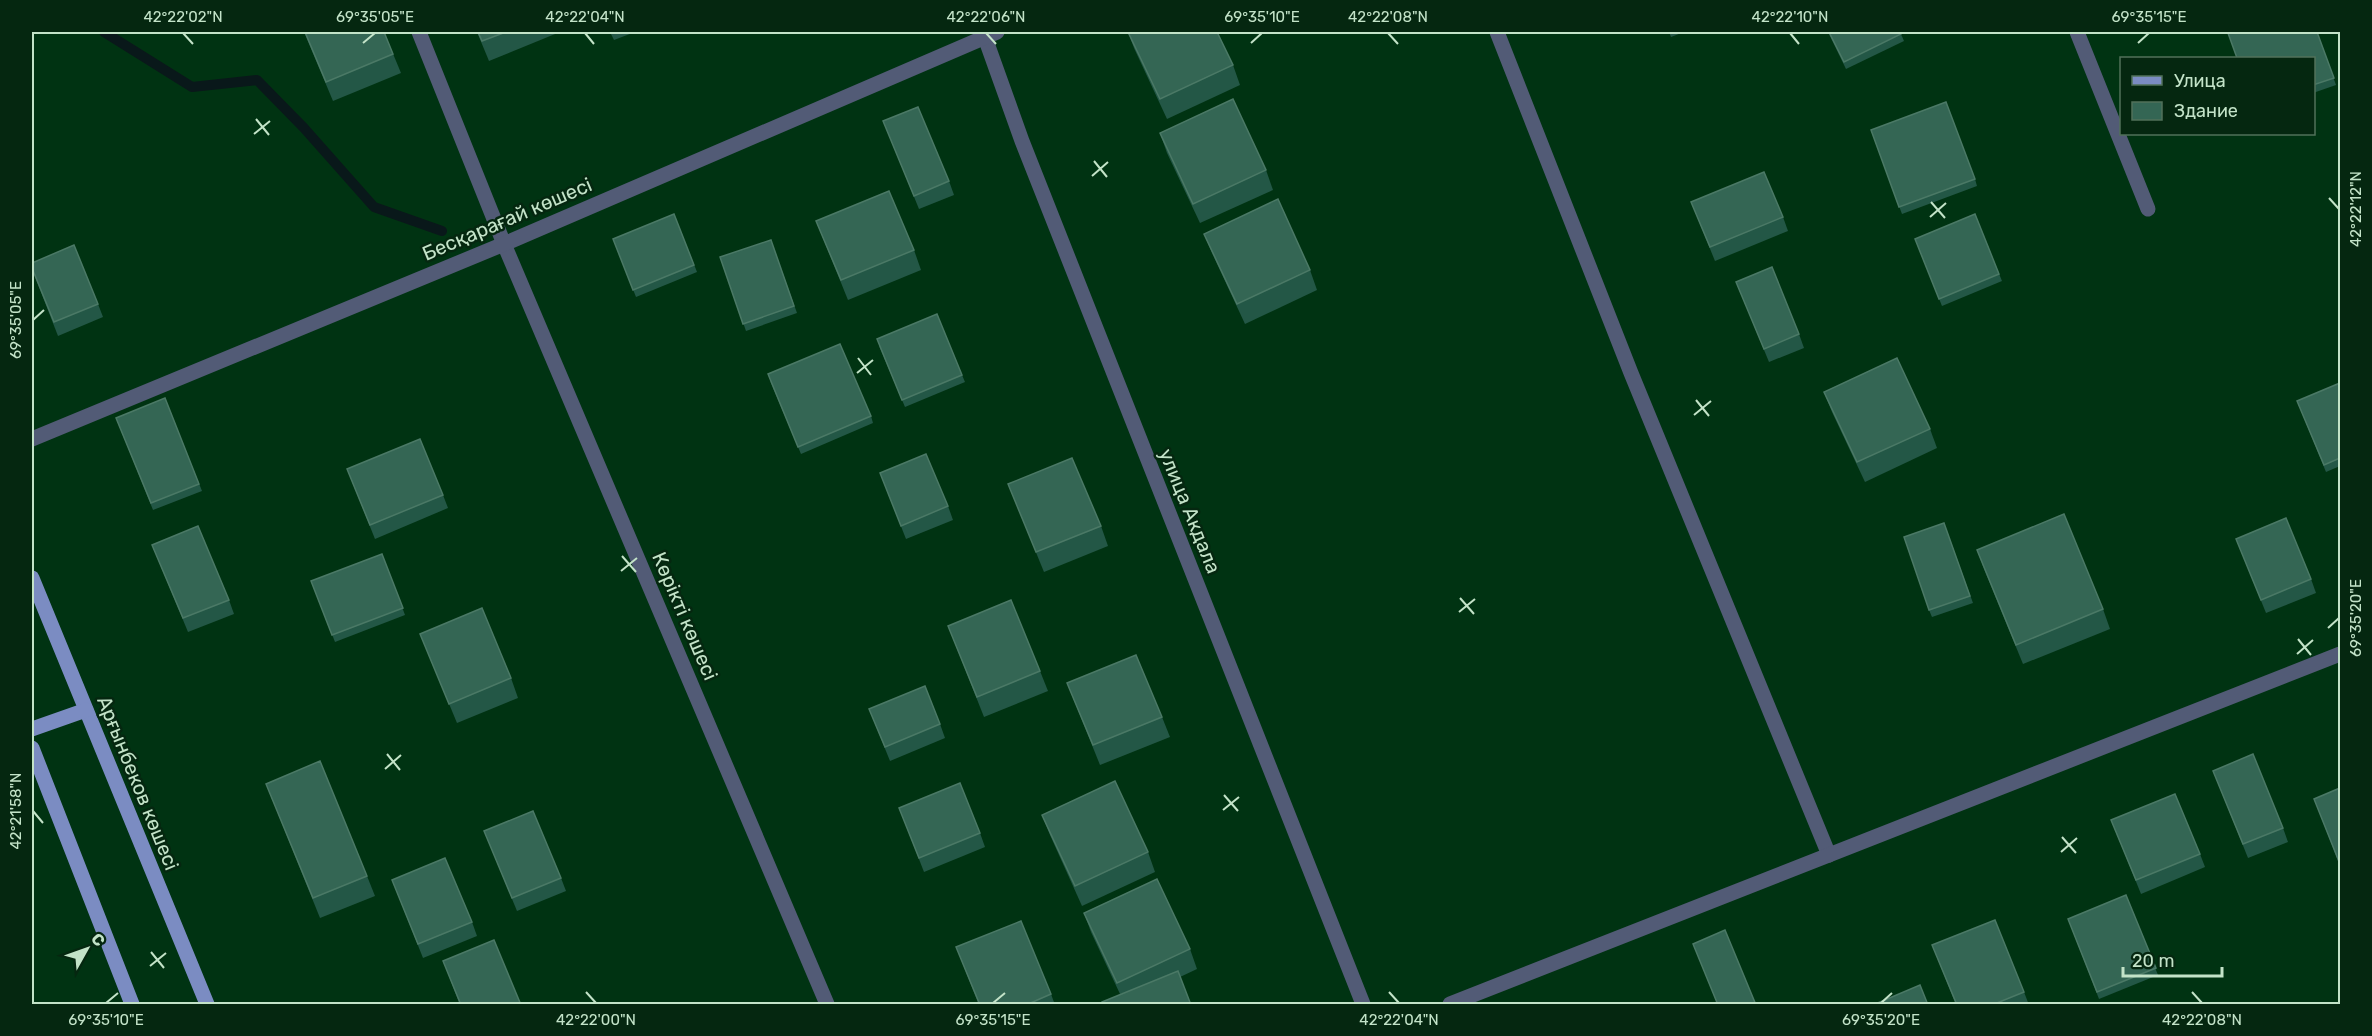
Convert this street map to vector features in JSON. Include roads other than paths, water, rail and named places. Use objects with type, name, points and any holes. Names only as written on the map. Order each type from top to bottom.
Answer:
[{"type":"main road","name":"Арғынбеков көшесі","points":[[32,578],[207,1005]]},
{"type":"main road","points":[[32,729],[86,710]]},
{"type":"main road","points":[[32,748],[132,1005]]},
{"type":"street","name":"Көрікті көшесі","points":[[419,32],[504,244],[827,1005]]},
{"type":"street","points":[[1497,32],[1630,373],[1829,855]]},
{"type":"street","points":[[2077,32],[2148,209]]},
{"type":"street","name":"Бесқарағай көшесі","points":[[32,439],[504,244],[988,33]]},
{"type":"street","name":"улица Акдала","points":[[988,33],[1022,141],[1363,1005]]},
{"type":"street","points":[[1450,1005],[2340,654]]},
{"type":"waterway","points":[[104,32],[192,87],[257,80],[304,128],[374,207],[442,231]]}]
